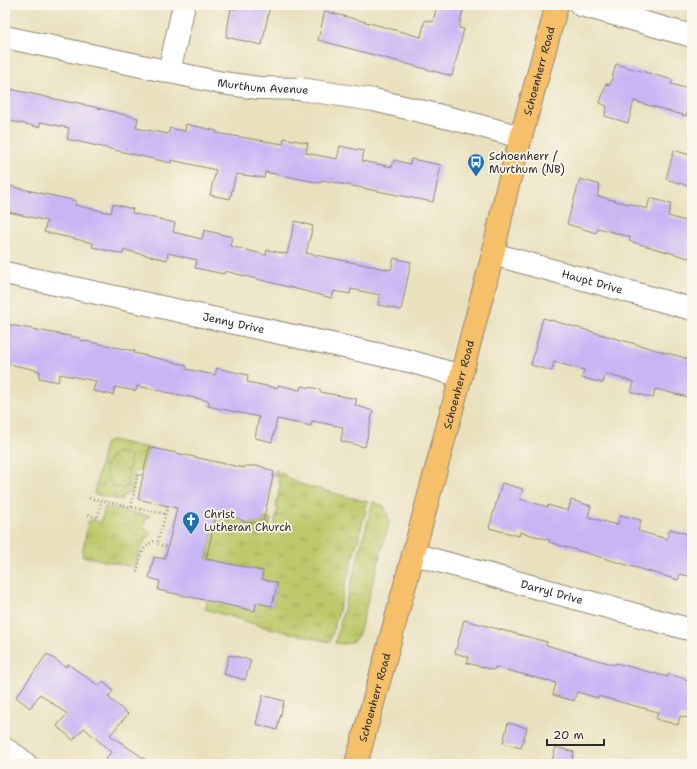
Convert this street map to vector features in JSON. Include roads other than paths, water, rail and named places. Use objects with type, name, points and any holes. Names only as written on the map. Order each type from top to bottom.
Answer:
[{"type":"main road","name":"Schoenherr Road","points":[[356,764],[461,376],[493,254],[507,189],[557,5]]},
{"type":"street","points":[[169,72],[184,5]]},
{"type":"street","points":[[581,5],[692,36]]},
{"type":"street","name":"Murthum Avenue","points":[[5,37],[222,83],[251,87],[300,89],[374,100],[521,137]]},
{"type":"street","name":"Haupt Drive","points":[[493,254],[692,309]]},
{"type":"street","name":"Jenny Drive","points":[[5,273],[409,361],[461,376]]},
{"type":"street","name":"Darryl Drive","points":[[413,554],[692,630]]},
{"type":"street","points":[[5,749],[26,764]]},
{"type":"place","name":"Schoenherr / Murthum (NB)","points":[[476,177]]},
{"type":"place","name":"Christ Lutheran Church","points":[[191,535]]}]
